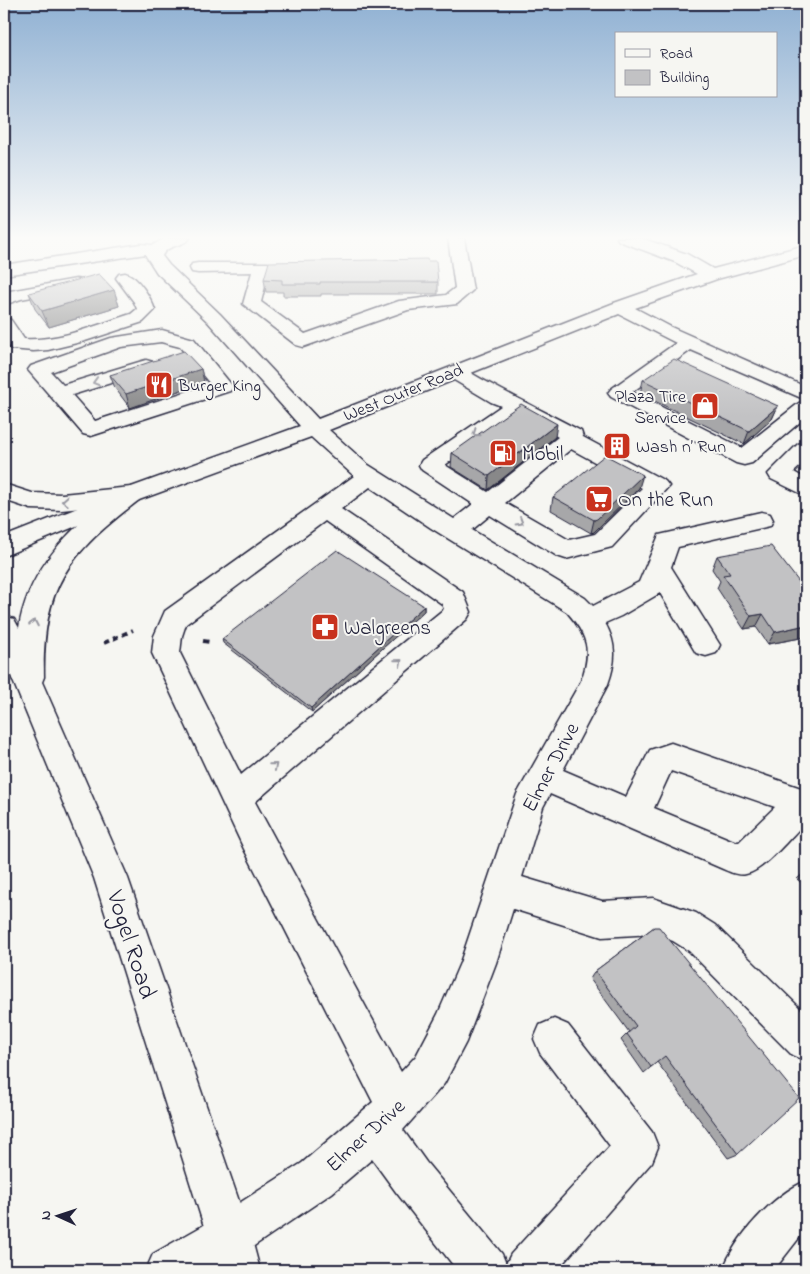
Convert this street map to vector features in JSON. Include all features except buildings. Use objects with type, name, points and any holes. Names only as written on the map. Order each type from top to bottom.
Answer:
[{"type":"street","points":[[4,324],[18,345],[51,344],[137,318],[146,310],[140,297]]},
{"type":"street","points":[[211,297],[233,311],[303,342],[405,304],[451,300],[454,297]]},
{"type":"street","points":[[233,311],[242,297]]},
{"type":"street","name":"West Outer Road","points":[[4,547],[131,495],[314,428],[647,297]]},
{"type":"street","points":[[620,307],[661,329],[806,394]]},
{"type":"street","name":"Elmer Drive","points":[[169,1270],[233,1253],[387,1117],[430,1070],[452,1028],[478,963],[528,804],[594,684],[601,667],[602,650],[597,633],[590,619],[576,605],[369,477],[314,428],[246,354],[233,311]]},
{"type":"street","points":[[162,336],[187,343],[184,359],[223,387],[91,429],[38,370],[118,342],[162,336]]},
{"type":"street","points":[[690,342],[674,363],[618,393],[744,458],[792,412]]},
{"type":"street","points":[[59,393],[184,359],[246,354]]},
{"type":"street","points":[[455,372],[498,398],[517,405],[574,436],[455,531]]},
{"type":"street","points":[[517,405],[430,465],[489,504],[566,550],[603,542],[657,486],[570,439]]},
{"type":"street","points":[[806,449],[779,474],[806,488]]},
{"type":"street","points":[[369,477],[175,618],[168,636],[166,652],[387,1117],[411,1177],[486,1270]]},
{"type":"street","points":[[4,492],[30,501],[62,502],[131,495]]},
{"type":"street","points":[[17,677],[28,656],[40,598],[51,571],[67,549],[86,530],[131,495]]},
{"type":"street","points":[[237,798],[458,612],[454,599],[325,510]]},
{"type":"street","points":[[590,619],[650,588],[668,541],[761,520]]},
{"type":"street","points":[[658,568],[706,645]]},
{"type":"street","name":"Vogel Road","points":[[4,626],[17,677],[111,878],[233,1253]]},
{"type":"street","points":[[544,777],[634,815]]},
{"type":"street","points":[[501,888],[602,918],[653,916],[683,926],[702,938],[806,1041]]},
{"type":"street","points":[[527,1270],[637,1148],[554,1039]]},
{"type":"street","points":[[746,1270],[783,1222],[806,1203]]},
{"type":"path","points":[[104,643],[133,630]]},
{"type":"path","points":[[203,641],[210,642]]},
{"type":"place","name":"Burger King","points":[[159,385]]},
{"type":"place","name":"Plaza Tire Service","points":[[705,406]]},
{"type":"place","name":"Wash n’ Run","points":[[617,446]]},
{"type":"place","name":"Mobil","points":[[503,453]]},
{"type":"place","name":"On the Run","points":[[599,499]]},
{"type":"place","name":"Walgreens","points":[[325,627]]}]
